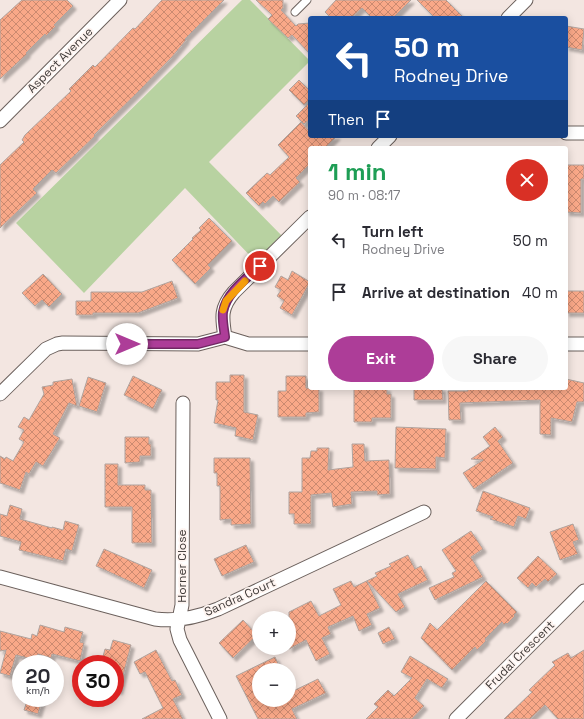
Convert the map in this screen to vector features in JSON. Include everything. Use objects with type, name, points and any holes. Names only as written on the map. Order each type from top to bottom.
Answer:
[{"type":"street","name":"Aspect Avenue","points":[[0,121],[120,0]]},
{"type":"street","points":[[510,16],[526,0]]},
{"type":"street","points":[[568,133],[584,133]]},
{"type":"street","points":[[380,146],[388,138]]},
{"type":"street","points":[[225,337],[222,318],[226,301],[308,219]]},
{"type":"street","points":[[0,394],[41,353],[57,344],[63,343],[198,344],[225,337],[248,344],[308,344]]},
{"type":"street","points":[[568,344],[584,344]]},
{"type":"street","name":"Horner Close","points":[[183,403],[182,605],[177,629],[180,640],[220,719]]},
{"type":"street","name":"Sandra Court","points":[[0,577],[155,618],[165,620],[180,619],[197,616],[218,608],[424,512]]},
{"type":"street","name":"Frudal Crescent","points":[[456,719],[584,591]]},
{"type":"lane","points":[[295,12],[307,0]]},
{"type":"green space","points":[[242,0],[250,0],[308,59],[308,63],[209,162],[286,240],[260,266],[185,188],[84,293],[16,223]]},
{"type":"building","points":[[22,0],[67,0],[73,6],[54,25],[56,26],[46,36],[45,34],[26,53],[27,54],[0,79],[0,20]]},
{"type":"building","points":[[162,0],[224,0],[185,39],[186,40],[172,57],[94,135],[95,136],[56,173],[52,170],[33,189],[37,193],[0,228],[0,165],[24,142],[22,140],[25,135],[71,91],[69,89],[93,65],[95,67],[133,28],[135,29]]},
{"type":"building","points":[[256,0],[283,0],[283,8],[281,10],[296,26],[298,24],[308,23],[308,52],[292,35],[288,38],[268,19],[272,15]]},
{"type":"building","points":[[336,0],[411,0],[395,16],[370,16],[362,8],[353,16],[329,16],[325,12]]},
{"type":"building","points":[[417,0],[446,0],[462,16],[433,16]]},
{"type":"building","points":[[568,26],[584,29],[582,50],[568,47]]},
{"type":"building","points":[[299,80],[308,89],[308,101],[304,105],[289,90]]},
{"type":"building","points":[[308,104],[308,121],[304,124],[296,116]]},
{"type":"building","points":[[301,122],[308,130],[308,138],[335,138],[327,146],[308,146],[308,166],[296,178],[300,182],[279,202],[273,196],[265,204],[263,202],[259,206],[246,193],[267,173],[270,175],[289,157],[278,145]]},
{"type":"building","points":[[568,165],[584,165],[584,179],[581,179],[581,213],[568,212]]},
{"type":"building","points":[[209,218],[232,241],[208,265],[211,268],[195,284],[172,260],[201,230],[199,228]]},
{"type":"building","points":[[292,271],[308,281],[308,286],[292,315],[280,308],[284,301],[277,296],[281,290],[275,287],[281,276],[288,280]]},
{"type":"building","points":[[43,274],[62,294],[49,307],[42,300],[35,306],[22,293]]},
{"type":"building","points":[[172,281],[178,298],[138,313],[93,313],[93,315],[76,315],[76,301],[91,301],[91,292],[142,292]]},
{"type":"building","points":[[568,291],[584,291],[584,313],[568,313]]},
{"type":"building","points":[[230,375],[244,375],[244,412],[258,415],[253,440],[235,436],[236,428],[214,423],[218,400],[216,400],[216,382],[230,382]]},
{"type":"building","points":[[133,376],[162,390],[153,409],[124,395]]},
{"type":"building","points":[[286,376],[306,376],[306,388],[308,388],[308,390],[319,390],[319,412],[306,413],[306,417],[278,417],[278,391],[286,391]]},
{"type":"building","points":[[88,377],[106,383],[97,412],[79,406]]},
{"type":"building","points":[[72,379],[77,406],[69,403],[53,434],[60,438],[43,466],[36,462],[29,474],[26,472],[20,490],[0,483],[0,456],[5,459],[6,457],[13,461],[24,442],[19,439],[24,430],[18,427],[24,417],[29,420],[44,394],[42,387],[53,385],[53,382]]},
{"type":"building","points":[[568,379],[584,383],[584,402],[577,402],[572,422],[551,418],[551,435],[540,434],[540,400],[460,403],[461,420],[449,420],[448,391],[568,390]]},
{"type":"building","points":[[354,390],[387,390],[387,394],[391,394],[391,418],[372,418],[372,422],[354,422]]},
{"type":"building","points":[[414,390],[442,390],[443,400],[414,400]]},
{"type":"building","points":[[396,427],[446,429],[445,458],[436,457],[436,469],[395,468]]},
{"type":"building","points":[[495,427],[503,437],[498,441],[513,463],[474,489],[463,473],[483,460],[471,459],[490,446],[483,437]]},
{"type":"building","points":[[125,437],[149,437],[149,444],[151,444],[151,456],[140,456],[140,462],[125,463]]},
{"type":"building","points":[[352,444],[364,444],[365,461],[389,460],[390,494],[377,495],[377,491],[351,492],[352,504],[333,507],[331,493],[311,495],[311,524],[294,524],[294,514],[289,514],[289,492],[302,492],[302,458],[310,458],[311,451],[317,451],[317,448],[329,448],[328,470],[353,467]]},
{"type":"building","points":[[214,458],[250,458],[251,524],[231,525],[231,519],[220,520],[220,486],[217,486],[217,473],[214,473]]},
{"type":"building","points":[[105,464],[118,464],[118,485],[145,485],[145,490],[151,490],[152,543],[132,543],[132,507],[105,507]]},
{"type":"building","points":[[483,491],[530,508],[526,519],[518,516],[514,527],[490,519],[493,517],[476,511]]},
{"type":"building","points":[[10,505],[22,509],[20,519],[63,530],[65,521],[79,525],[72,551],[66,549],[63,561],[19,550],[21,542],[0,536],[0,514],[7,516]]},
{"type":"building","points":[[573,524],[579,540],[573,542],[578,554],[560,560],[550,532]]},
{"type":"building","points":[[471,531],[483,549],[471,557],[483,577],[435,600],[429,588],[454,577],[452,573],[456,571],[442,550]]},
{"type":"building","points":[[246,545],[254,562],[222,576],[214,559]]},
{"type":"building","points":[[104,549],[152,570],[144,588],[96,566]]},
{"type":"building","points":[[408,555],[415,569],[421,566],[428,580],[398,594],[405,607],[396,612],[367,581],[380,608],[367,614],[372,625],[359,631],[353,616],[328,627],[331,634],[322,638],[330,654],[316,661],[306,640],[296,645],[296,611],[291,611],[311,601],[319,616],[341,605],[333,589],[351,581],[354,587],[377,576],[375,573],[391,566],[389,564]]},
{"type":"building","points":[[538,556],[557,574],[548,582],[545,579],[536,587],[532,583],[528,588],[517,578]]},
{"type":"building","points":[[486,581],[517,612],[507,624],[506,623],[504,625],[502,622],[485,639],[486,641],[477,650],[475,647],[452,670],[421,638],[430,623],[437,630]]},
{"type":"building","points":[[243,620],[252,630],[252,640],[233,658],[219,643]]},
{"type":"building","points":[[40,625],[64,632],[65,627],[83,632],[80,642],[84,643],[81,655],[72,655],[72,659],[64,657],[64,655],[52,654],[12,655],[12,669],[10,676],[0,673],[6,650],[0,651],[0,631],[31,639],[32,634],[37,636]]},
{"type":"building","points":[[389,627],[395,639],[383,644],[378,633]]},
{"type":"building","points":[[113,640],[131,645],[124,672],[124,655],[103,655],[105,649],[110,650]]},
{"type":"building","points":[[156,650],[172,681],[175,680],[182,695],[173,699],[183,719],[142,719],[163,708],[145,672],[140,674],[134,662]]},
{"type":"building","points":[[584,650],[584,719],[558,719],[545,705],[530,719],[504,719],[532,692],[529,690],[555,665],[552,662],[568,653],[571,658]]},
{"type":"building","points":[[410,656],[448,679],[442,688],[427,679],[415,698],[424,706],[412,719],[366,719],[378,707],[374,704],[388,690],[394,696],[412,678],[401,672]]},
{"type":"building","points":[[275,657],[278,663],[263,663]]},
{"type":"building","points":[[252,668],[252,707],[296,707],[296,690],[318,679],[326,693],[292,709],[297,719],[258,719],[236,676]]},
{"type":"building","points":[[25,707],[40,707],[38,714],[24,710]]},
{"type":"slow traffic","points":[[223,310],[226,301],[245,281]]},
{"type":"route","points":[[127,344],[198,344],[207,343],[211,340],[225,337],[222,318],[226,301],[260,266]]}]
